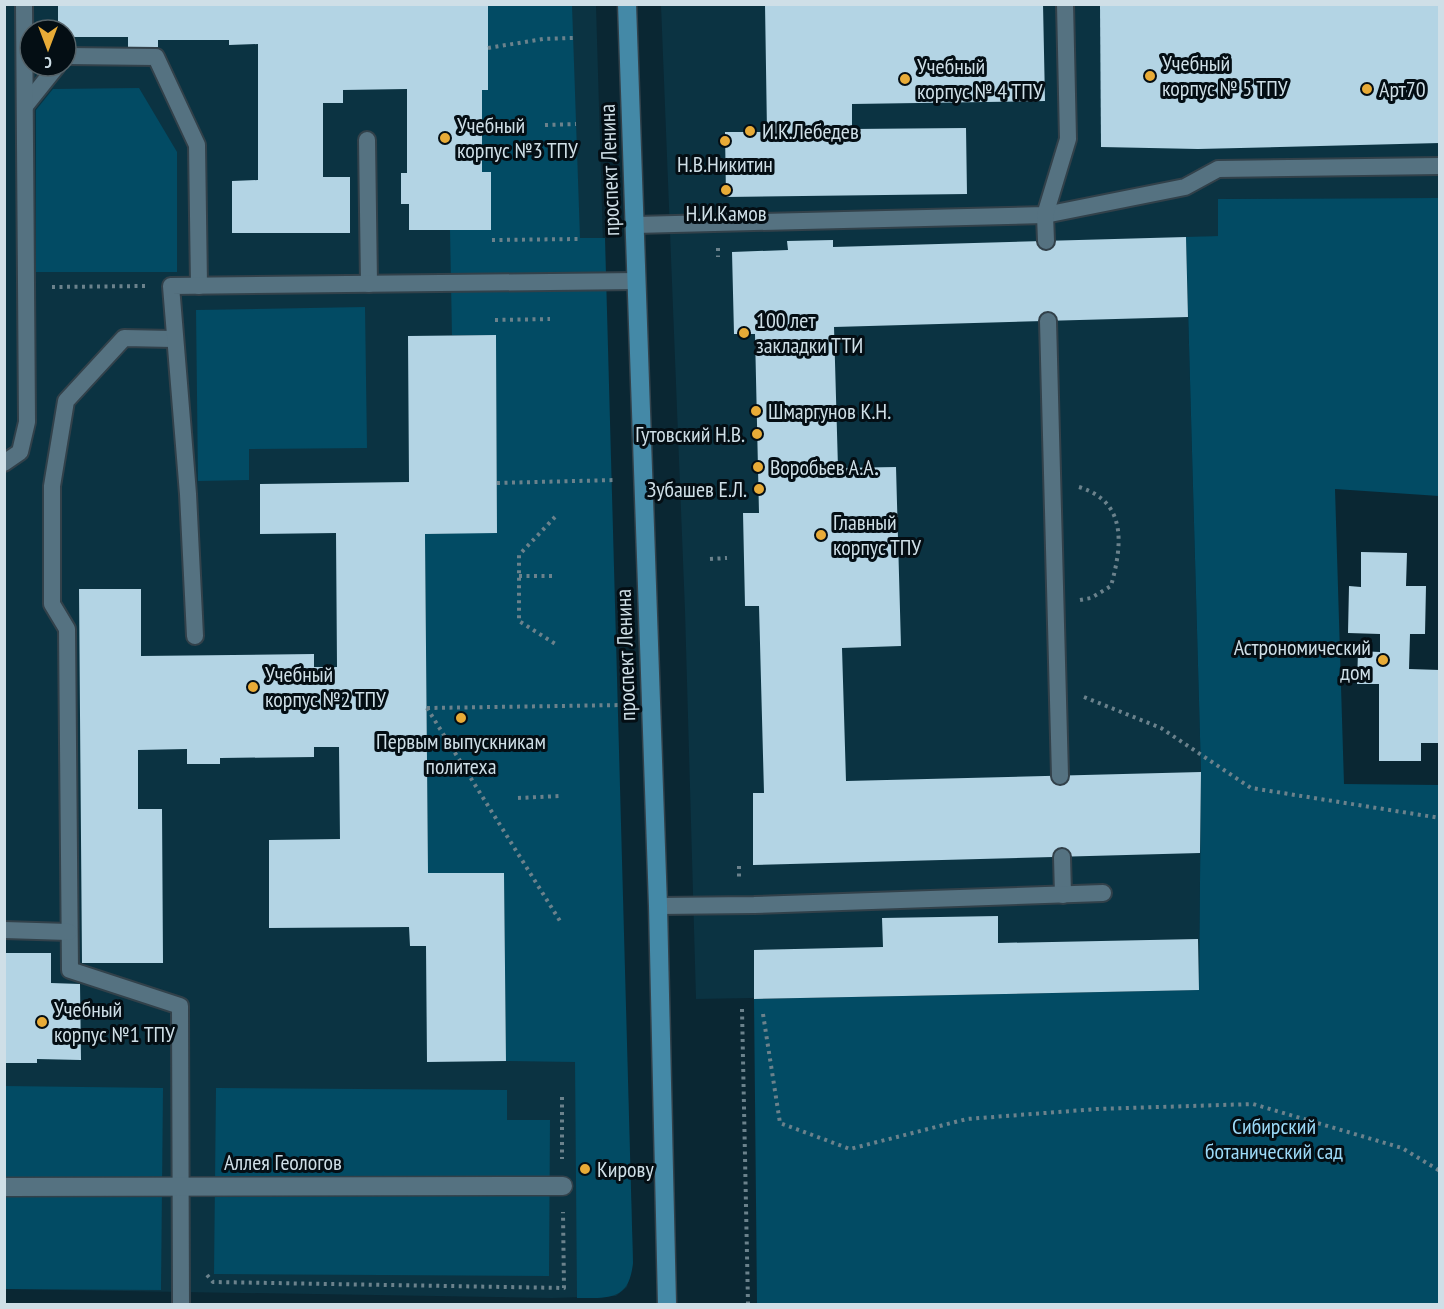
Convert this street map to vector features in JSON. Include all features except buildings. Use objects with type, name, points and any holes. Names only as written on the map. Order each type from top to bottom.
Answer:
[{"type":"main road","name":"проспект Ленина","points":[[627,4],[658,906],[667,1305]]},
{"type":"street","name":"Аллея Геологов","points":[[4,1187],[563,1186]]},
{"type":"lane","points":[[4,463],[20,452],[27,422],[24,4]]},
{"type":"lane","points":[[1046,241],[1046,215],[1068,139],[1065,4]]},
{"type":"lane","points":[[78,57],[156,57],[197,145],[199,286]]},
{"type":"lane","points":[[25,106],[47,78]]},
{"type":"lane","points":[[367,140],[369,284]]},
{"type":"lane","points":[[635,225],[1046,215],[1185,187],[1218,168],[1440,166]]},
{"type":"lane","points":[[195,636],[188,494],[173,339],[171,286],[637,281]]},
{"type":"lane","points":[[1048,321],[1060,776]]},
{"type":"lane","points":[[173,339],[124,338],[66,401],[52,486],[52,604],[67,629],[70,970],[180,1006],[181,1305]]},
{"type":"lane","points":[[1062,857],[1063,895]]},
{"type":"lane","points":[[658,906],[754,906],[1103,893]]},
{"type":"lane","points":[[4,930],[69,932]]},
{"type":"path","points":[[488,48],[543,39],[573,38]]},
{"type":"path","points":[[545,125],[576,124]]},
{"type":"path","points":[[492,240],[580,238]]},
{"type":"path","points":[[76,286],[171,286]]},
{"type":"path","points":[[495,320],[550,319]]},
{"type":"path","points":[[497,483],[643,480]]},
{"type":"path","points":[[1052,480],[1092,491],[1111,508],[1120,532],[1118,561],[1111,586],[1091,598],[1056,605]]},
{"type":"path","points":[[555,518],[519,555],[519,621],[557,645]]},
{"type":"path","points":[[710,559],[727,558]]},
{"type":"path","points":[[519,576],[556,576]]},
{"type":"path","points":[[1058,687],[1161,728],[1251,788],[1440,818]]},
{"type":"path","points":[[560,921],[427,708],[651,704]]},
{"type":"path","points":[[518,798],[559,796]]},
{"type":"path","points":[[742,1009],[748,1305]]},
{"type":"path","points":[[763,1014],[780,1123],[850,1149],[967,1119],[1097,1108],[1252,1104],[1402,1148],[1440,1171]]},
{"type":"path","points":[[205,1273],[213,1282],[564,1288]]},
{"type":"shaded area","points":[[5,5],[596,5],[633,1263],[627,1287],[616,1296],[552,1298],[5,1289]]},
{"type":"shaded area","points":[[661,5],[1439,5],[1439,198],[1218,199],[1218,236],[1186,238],[1201,772],[1199,990],[696,999],[685,611]]},
{"type":"green space","points":[[478,5],[572,5],[580,238],[605,238],[633,1263],[631,1275],[622,1291],[616,1295],[599,1298],[577,1298],[575,1062],[506,1061],[504,873],[428,873],[425,534],[497,532],[496,335],[452,335],[450,230],[491,230],[491,172],[482,172]]},
{"type":"green space","points":[[139,88],[177,152],[177,272],[36,272],[36,110],[53,89]]},
{"type":"green space","name":"Сибирский ботанический сад","points":[[1439,198],[1439,496],[1335,489],[1344,784],[1439,785],[1439,1304],[757,1304],[754,999],[1199,990],[1201,772],[1186,237],[1218,236],[1218,199]]},
{"type":"green space","points":[[365,307],[367,448],[249,449],[249,480],[198,481],[196,310]]},
{"type":"green space","points":[[5,1086],[163,1088],[161,1290],[5,1289]]},
{"type":"green space","points":[[216,1088],[507,1090],[507,1120],[550,1120],[549,1276],[214,1274]]},
{"type":"place","name":"Учебный корпус № 5 ТПУ","points":[[1150,76]]},
{"type":"place","name":"Учебный корпус № 4 ТПУ","points":[[905,79]]},
{"type":"place","name":"Арт70","points":[[1367,89]]},
{"type":"place","name":"И.К.Лебедев","points":[[750,131]]},
{"type":"place","name":"Учебный корпус №3 ТПУ","points":[[445,138]]},
{"type":"place","name":"Н.В.Никитин","points":[[725,141]]},
{"type":"place","name":"Н.И.Камов","points":[[726,190]]},
{"type":"place","name":"100 лет закладки ТТИ","points":[[744,333]]},
{"type":"place","name":"Шмаргунов К.Н.","points":[[756,411]]},
{"type":"place","name":"Гутовский Н.В.","points":[[757,434]]},
{"type":"place","name":"Воробьев А.А.","points":[[758,467]]},
{"type":"place","name":"Зубашев Е.Л.","points":[[759,489]]},
{"type":"place","name":"Главный корпус ТПУ","points":[[821,535]]},
{"type":"place","name":"Астрономический дом","points":[[1383,660]]},
{"type":"place","name":"Учебный корпус №2 ТПУ","points":[[253,687]]},
{"type":"place","name":"Первым выпускникам политеха","points":[[461,718]]},
{"type":"place","name":"Учебный корпус №1 ТПУ","points":[[42,1022]]},
{"type":"place","name":"Кирову","points":[[585,1169]]}]
